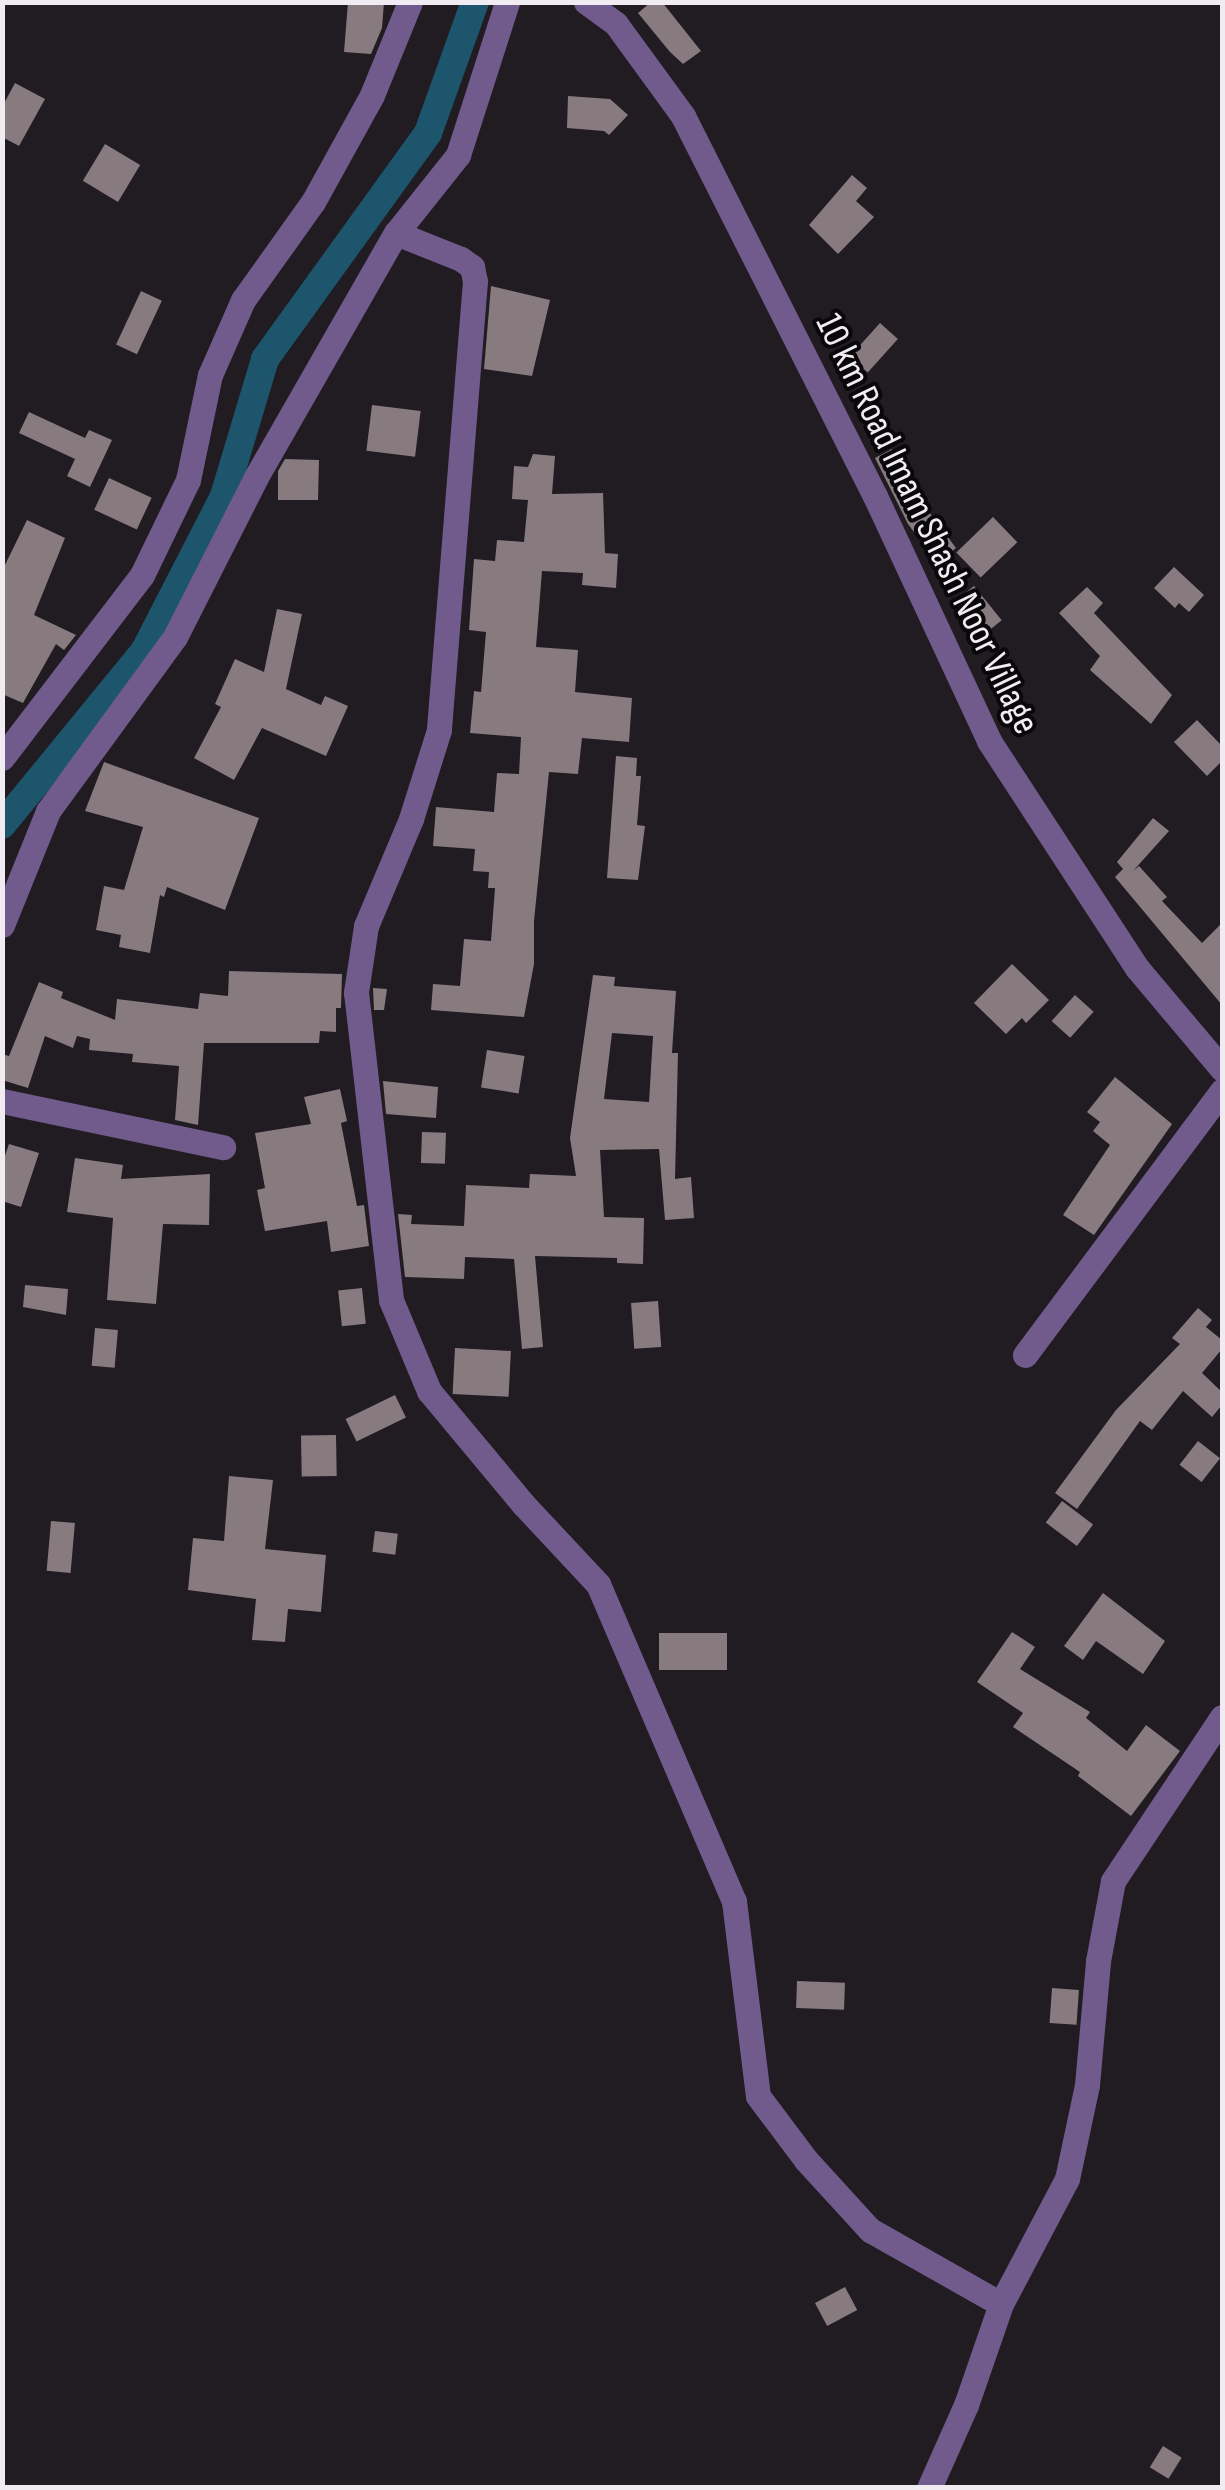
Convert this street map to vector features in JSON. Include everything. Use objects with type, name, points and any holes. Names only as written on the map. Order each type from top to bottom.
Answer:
[{"type":"street","points":[[2,758],[142,576],[188,480],[210,375],[242,300],[313,202],[372,95],[410,2]]},
{"type":"street","points":[[2,924],[48,811],[175,637],[256,477],[396,233],[458,155],[508,2]]},
{"type":"street","name":"10 km Road Imam Shash Noor Village","points":[[586,2],[616,24],[683,116],[875,496],[989,741],[1137,968],[1222,1068]]},
{"type":"street","points":[[396,233],[462,258],[472,268],[475,281],[439,730],[412,819],[366,926],[356,992],[390,1300],[429,1390],[524,1505],[598,1584],[734,1901],[758,2096],[806,2160],[870,2230],[1002,2304]]},
{"type":"street","points":[[1026,1355],[1222,1091]]},
{"type":"street","points":[[2,1101],[223,1147]]},
{"type":"street","points":[[929,2488],[966,2404],[1002,2304],[1067,2180],[1087,2084],[1098,1961],[1113,1881],[1222,1717]]},
{"type":"building","points":[[348,2],[384,2],[382,28],[371,54],[344,52]]},
{"type":"building","points":[[651,2],[662,2],[701,51],[683,64],[670,52],[638,13]]},
{"type":"building","points":[[15,83],[45,99],[19,146],[2,137],[2,107]]},
{"type":"building","points":[[568,96],[610,99],[628,115],[609,135],[604,131],[567,128]]},
{"type":"building","points":[[105,144],[140,165],[118,202],[83,181]]},
{"type":"building","points":[[852,175],[867,188],[856,201],[874,217],[838,254],[809,225]]},
{"type":"building","points":[[491,286],[550,300],[532,376],[484,369]]},
{"type":"building","points":[[141,291],[162,301],[137,354],[116,344]]},
{"type":"building","points":[[880,323],[898,339],[868,373],[850,356]]},
{"type":"building","points":[[372,405],[421,411],[415,457],[366,451]]},
{"type":"building","points":[[29,412],[85,438],[89,430],[112,440],[90,487],[67,476],[75,459],[19,433]]},
{"type":"building","points":[[892,449],[920,500],[956,548],[937,563],[908,524],[875,458]]},
{"type":"building","points":[[533,454],[555,456],[552,494],[603,493],[605,553],[618,554],[616,588],[582,585],[583,573],[542,571],[536,647],[578,650],[575,692],[632,698],[629,742],[582,738],[578,774],[549,772],[534,921],[534,964],[524,1017],[431,1010],[433,984],[460,986],[464,939],[491,941],[495,888],[488,888],[489,872],[473,871],[475,849],[433,846],[436,807],[494,812],[497,773],[519,774],[521,737],[470,733],[474,691],[481,692],[486,632],[469,630],[474,559],[495,561],[497,540],[524,542],[528,500],[512,499],[514,466],[528,467]]},
{"type":"building","points":[[285,459],[319,460],[318,500],[278,500],[278,471]]},
{"type":"building","points":[[109,478],[152,498],[137,530],[94,510]]},
{"type":"building","points":[[993,517],[1017,542],[981,578],[956,552]]},
{"type":"building","points":[[27,520],[65,538],[34,615],[76,635],[64,650],[56,644],[23,703],[2,694],[2,571]]},
{"type":"building","points":[[1174,567],[1204,595],[1189,612],[1179,603],[1175,608],[1154,588]]},
{"type":"building","points":[[974,586],[1002,620],[980,638],[952,604]]},
{"type":"building","points":[[1087,587],[1103,603],[1094,613],[1172,695],[1151,724],[1090,670],[1100,656],[1059,613]]},
{"type":"building","points":[[277,609],[302,614],[286,689],[321,705],[325,696],[348,706],[326,756],[262,728],[234,780],[194,758],[221,707],[215,704],[235,659],[264,672]]},
{"type":"building","points":[[1197,720],[1222,746],[1222,761],[1207,776],[1174,742]]},
{"type":"building","points":[[616,756],[637,758],[636,776],[641,776],[637,825],[645,826],[638,880],[607,878]]},
{"type":"building","points":[[104,762],[259,818],[225,910],[167,887],[164,897],[160,895],[150,953],[119,947],[121,935],[96,930],[104,886],[124,890],[143,827],[85,811]]},
{"type":"building","points":[[1153,818],[1169,831],[1133,871],[1139,866],[1167,897],[1162,901],[1202,943],[1222,923],[1222,1005],[1115,877],[1123,869],[1117,862]]},
{"type":"building","points":[[1012,964],[1049,1000],[1026,1023],[1022,1018],[1006,1034],[974,1003]]},
{"type":"building","points":[[229,971],[342,974],[341,1008],[336,1008],[336,1032],[320,1031],[319,1043],[204,1043],[198,1125],[175,1120],[179,1066],[132,1062],[133,1054],[89,1050],[90,1039],[77,1036],[73,1048],[45,1036],[28,1088],[2,1080],[2,1054],[9,1056],[39,982],[63,992],[61,998],[115,1020],[117,999],[198,1009],[200,993],[228,996]]},
{"type":"building","points":[[593,975],[615,977],[614,986],[676,991],[672,1053],[678,1053],[675,1179],[691,1177],[694,1218],[665,1220],[659,1149],[600,1150],[604,1217],[644,1218],[643,1264],[617,1263],[617,1258],[535,1256],[543,1347],[522,1349],[514,1259],[465,1257],[464,1279],[405,1277],[398,1214],[412,1215],[411,1224],[464,1226],[466,1185],[529,1188],[530,1174],[576,1176],[570,1138]],"holes":[[[612,1033],[653,1036],[649,1102],[604,1099]]]},
{"type":"building","points":[[373,988],[387,989],[384,1010],[374,1010]]},
{"type":"building","points":[[1075,995],[1094,1012],[1070,1038],[1052,1021]]},
{"type":"building","points":[[487,1050],[525,1056],[519,1093],[481,1088]]},
{"type":"building","points":[[1115,1077],[1172,1124],[1094,1235],[1063,1215],[1110,1145],[1093,1131],[1100,1122],[1087,1112]]},
{"type":"building","points":[[383,1081],[438,1087],[436,1118],[386,1114]]},
{"type":"building","points":[[340,1089],[347,1121],[341,1123],[357,1206],[364,1205],[369,1246],[331,1252],[327,1221],[265,1231],[257,1190],[265,1188],[255,1133],[311,1124],[304,1097]]},
{"type":"building","points":[[422,1132],[446,1133],[445,1164],[421,1163]]},
{"type":"building","points":[[9,1144],[39,1153],[21,1207],[2,1201],[2,1164]]},
{"type":"building","points":[[75,1158],[123,1165],[121,1179],[210,1174],[209,1225],[163,1224],[156,1304],[107,1300],[113,1218],[67,1212]]},
{"type":"building","points":[[25,1285],[68,1289],[66,1315],[23,1307]]},
{"type":"building","points":[[362,1288],[366,1324],[342,1326],[338,1291]]},
{"type":"building","points":[[658,1301],[661,1347],[634,1349],[631,1303]]},
{"type":"building","points":[[1198,1308],[1212,1320],[1206,1327],[1222,1340],[1222,1349],[1202,1373],[1222,1392],[1222,1405],[1212,1417],[1183,1391],[1152,1430],[1140,1421],[1077,1509],[1055,1493],[1116,1410],[1180,1344],[1172,1338]]},
{"type":"building","points":[[95,1328],[118,1330],[115,1368],[92,1366]]},
{"type":"building","points":[[455,1348],[511,1351],[509,1397],[453,1394]]},
{"type":"building","points":[[395,1395],[406,1417],[357,1442],[346,1419]]},
{"type":"building","points":[[336,1435],[337,1476],[302,1477],[301,1436]]},
{"type":"building","points":[[1198,1441],[1220,1458],[1202,1482],[1180,1465]]},
{"type":"building","points":[[229,1476],[273,1480],[265,1549],[326,1555],[321,1612],[288,1609],[285,1642],[252,1640],[256,1599],[188,1590],[193,1538],[224,1541]]},
{"type":"building","points":[[1062,1501],[1093,1524],[1077,1546],[1046,1523]]},
{"type":"building","points":[[51,1521],[75,1523],[71,1573],[47,1571]]},
{"type":"building","points":[[375,1531],[398,1534],[395,1555],[372,1552]]},
{"type":"building","points":[[1103,1593],[1165,1641],[1143,1674],[1096,1641],[1083,1660],[1064,1646]]},
{"type":"building","points":[[1012,1632],[1035,1647],[1020,1669],[1090,1712],[1086,1718],[1127,1751],[1146,1725],[1180,1751],[1131,1816],[1078,1776],[1080,1772],[1013,1727],[1023,1713],[977,1682]]},
{"type":"building","points":[[659,1633],[727,1633],[727,1670],[659,1670]]},
{"type":"building","points":[[797,1981],[845,1983],[844,2010],[796,2008]]},
{"type":"building","points":[[1052,1988],[1079,1990],[1076,2025],[1050,2023]]},
{"type":"building","points":[[845,2287],[857,2310],[827,2326],[815,2303]]},
{"type":"building","points":[[1163,2446],[1182,2458],[1168,2479],[1150,2467]]},
{"type":"waterway","points":[[2,825],[145,650],[224,496],[265,359],[428,133],[475,2]]}]
